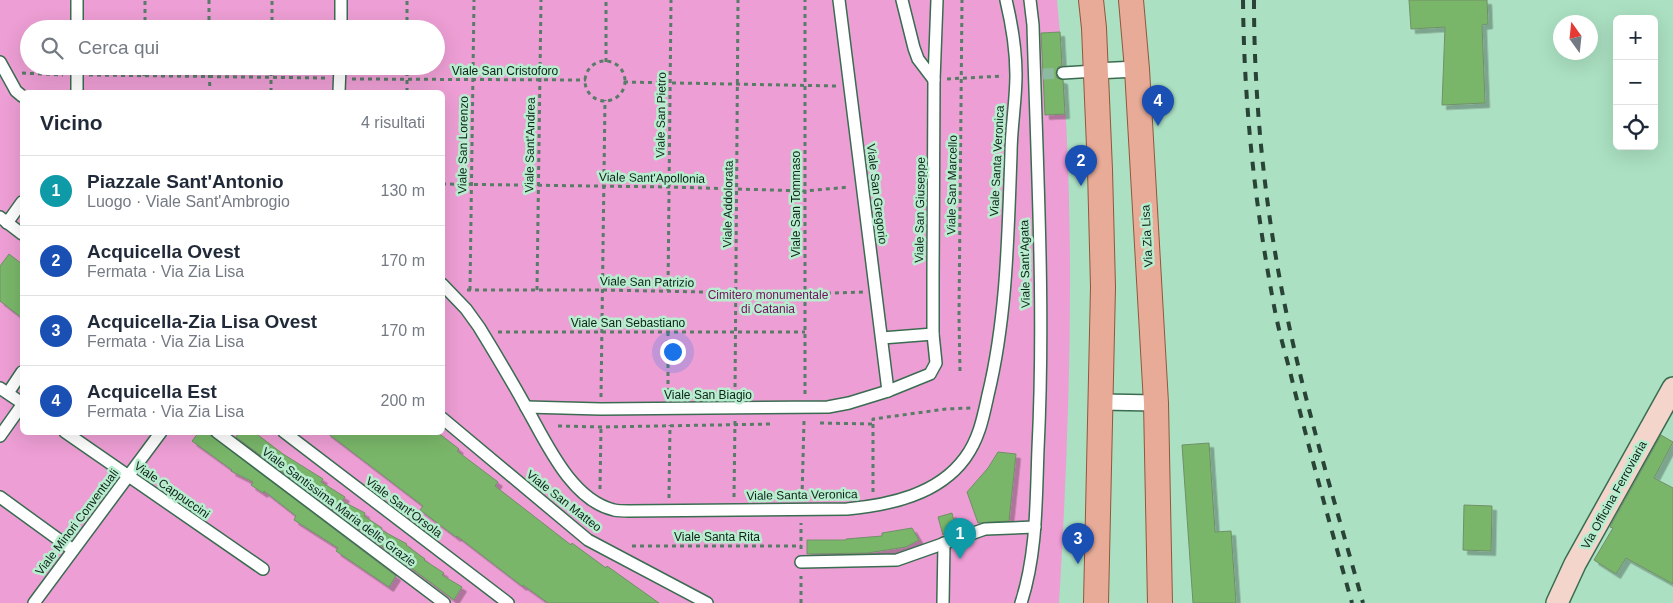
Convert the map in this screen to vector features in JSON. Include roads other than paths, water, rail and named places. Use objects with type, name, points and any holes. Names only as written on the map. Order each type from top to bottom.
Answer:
[{"type":"main road","points":[[1091,0],[1094,28],[1100,170],[1103,288],[1096,603]]},
{"type":"main road","name":"Via Zia Lisa","points":[[1131,0],[1138,68],[1156,403],[1160,603]]},
{"type":"main road","name":"Via Officina Ferroviaria","points":[[1557,603],[1575,564],[1673,388]]},
{"type":"street","points":[[77,0],[77,20]]},
{"type":"street","points":[[341,20],[342,0]]},
{"type":"street","name":"Viale San Gregorio","points":[[839,0],[888,391]]},
{"type":"street","points":[[902,0],[918,59],[934,80]]},
{"type":"street","name":"Viale San Giuseppe","points":[[888,391],[930,374],[936,363],[933,334],[934,80],[937,0]]},
{"type":"street","points":[[1006,0],[1013,29],[1016,75],[1038,74]]},
{"type":"street","name":"Viale Sant'Agata","points":[[1021,603],[1031,563],[1035,527],[1041,388],[1038,74],[1030,0]]},
{"type":"street","points":[[1063,73],[1138,68]]},
{"type":"street","points":[[2,72],[20,94]]},
{"type":"street","points":[[77,75],[77,90]]},
{"type":"street","points":[[340,75],[340,90]]},
{"type":"street","name":"Viale Santa Veronica","points":[[445,287],[466,309],[482,332],[565,473],[579,489],[600,504],[614,510],[669,511],[847,509],[894,502],[925,490],[952,472],[964,459],[978,434],[994,367],[1005,284],[1016,75]]},
{"type":"street","points":[[20,204],[4,220],[20,232]]},
{"type":"street","points":[[882,338],[933,334]]},
{"type":"street","points":[[20,374],[4,390],[20,402]]},
{"type":"street","name":"Viale San Biagio","points":[[526,407],[668,409],[828,407],[849,403],[888,391]]},
{"type":"street","points":[[1101,402],[1156,403]]},
{"type":"street","points":[[0,436],[20,407]]},
{"type":"street","name":"Viale San Matteo","points":[[445,421],[588,540],[707,603]]},
{"type":"street","name":"Viale Cappuccini","points":[[69,435],[264,569]]},
{"type":"street","name":"Viale Minori Conventuali","points":[[34,603],[159,435]]},
{"type":"street","name":"Viale Santissima Maria delle Grazie","points":[[221,435],[444,603]]},
{"type":"street","name":"Viale Sant'Orsola","points":[[288,435],[507,603]]},
{"type":"street","points":[[0,497],[73,550]]},
{"type":"street","points":[[801,562],[897,560],[985,529],[1035,527]]},
{"type":"street","points":[[943,603],[944,543]]},
{"type":"tunnel","points":[[1043,74],[1063,73]]},
{"type":"railway","points":[[1243,0],[1248,118],[1256,195],[1275,311],[1315,469],[1352,603]]},
{"type":"railway","points":[[1254,0],[1256,79],[1262,157],[1279,273],[1303,384],[1363,603]]},
{"type":"place","name":"Acquicella Est","points":[[1158,126]]},
{"type":"place","name":"Acquicella Ovest","points":[[1081,186]]},
{"type":"place","name":"Piazzale Sant'Antonio","points":[[960,559]]},
{"type":"place","name":"Acquicella-Zia Lisa Ovest","points":[[1078,564]]},
{"type":"park label","name":"Cimitero monumentale di Catania","points":[[768,302]]}]
